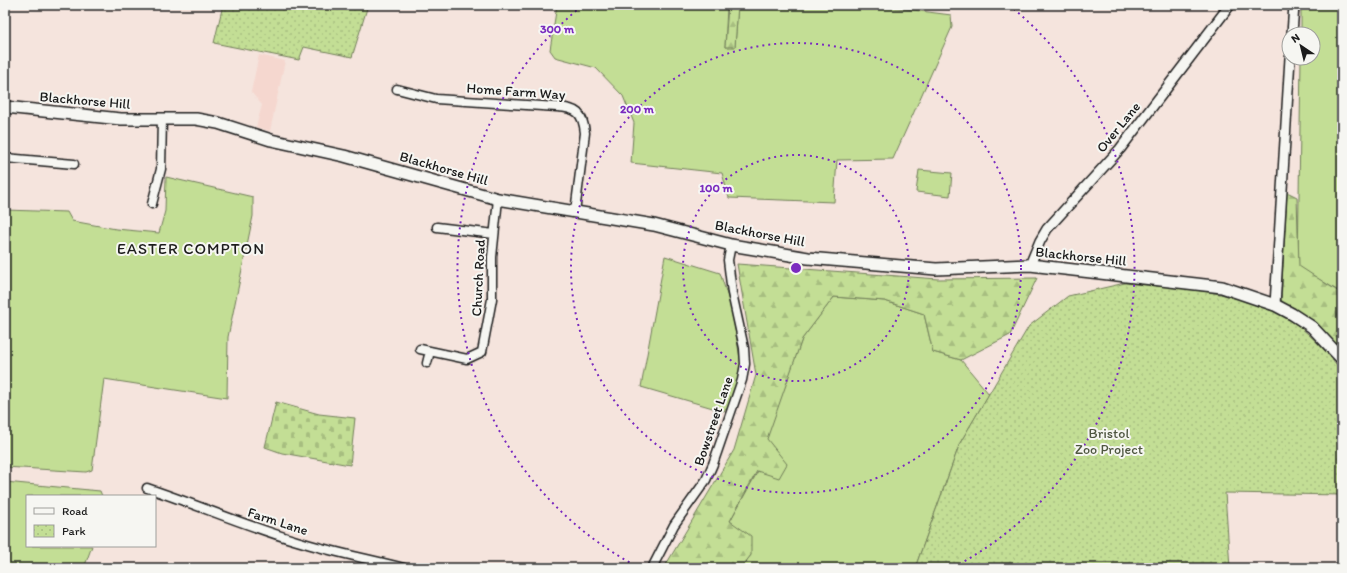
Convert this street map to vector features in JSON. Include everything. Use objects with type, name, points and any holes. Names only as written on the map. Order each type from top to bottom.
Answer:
[{"type":"main road","name":"Blackhorse Hill","points":[[5,108],[121,119],[196,119],[218,123],[271,140],[344,156],[498,199],[654,225],[731,245],[808,258],[936,269],[1030,265],[1222,287],[1275,305],[1312,328],[1342,359]]},
{"type":"street","name":"Over Lane","points":[[1030,265],[1040,241],[1047,229],[1120,149],[1230,5]]},
{"type":"street","points":[[1293,26],[1294,5]]},
{"type":"street","points":[[1275,305],[1290,66]]},
{"type":"street","name":"Home Farm Way","points":[[397,89],[436,99],[570,108],[577,112],[584,121],[585,133],[575,212]]},
{"type":"street","points":[[152,204],[161,169],[162,118]]},
{"type":"street","points":[[5,158],[74,164]]},
{"type":"street","name":"Church Road","points":[[420,349],[467,359],[482,352],[492,299],[491,270],[498,199]]},
{"type":"street","points":[[437,227],[494,234]]},
{"type":"street","name":"Bowstreet Lane","points":[[652,568],[674,525],[706,480],[742,380],[745,364],[744,348],[732,293],[728,260],[731,245]]},
{"type":"street","points":[[427,363],[430,351]]},
{"type":"street","name":"Farm Lane","points":[[147,488],[194,504],[221,516],[297,542],[404,568]]},
{"type":"shaded area","points":[[259,55],[285,61],[270,131],[256,127],[262,105],[251,92]]},
{"type":"green space","points":[[223,5],[368,5],[352,57],[304,47],[299,60],[214,43]]},
{"type":"green space","points":[[557,5],[709,5],[727,7],[725,47],[735,46],[738,5],[875,5],[951,15],[952,27],[893,159],[837,160],[834,202],[729,198],[722,173],[631,163],[634,123],[623,96],[596,68],[555,57],[550,50]]},
{"type":"green space","points":[[728,5],[738,5],[735,47],[725,47]]},
{"type":"green space","points":[[1301,5],[1342,5],[1342,293],[1298,267],[1301,66],[1321,66],[1321,26],[1301,26]]},
{"type":"green space","points":[[919,170],[952,173],[950,196],[916,192]]},
{"type":"green space","points":[[166,177],[253,197],[253,216],[228,337],[227,398],[104,379],[92,470],[86,472],[5,467],[5,210],[67,212],[72,221],[116,229],[159,233],[165,211]]},
{"type":"green space","points":[[1287,192],[1297,197],[1299,266],[1342,294],[1342,356],[1323,331],[1281,301]]},
{"type":"green space","points":[[665,256],[720,273],[732,310],[741,365],[731,407],[723,411],[641,387]]},
{"type":"green space","points":[[737,264],[938,279],[1037,278],[1010,335],[961,360],[933,352],[924,314],[885,301],[834,297],[802,339],[767,439],[787,464],[779,478],[757,471],[730,521],[751,536],[751,555],[741,568],[664,568],[734,450],[756,375]]},
{"type":"green space","name":"Bristol Zoo Project","points":[[1125,283],[1196,290],[1244,300],[1267,308],[1288,319],[1307,333],[1342,371],[1342,495],[1225,493],[1230,568],[915,568],[960,443],[1029,326],[1068,296]]},
{"type":"green space","points":[[834,297],[885,301],[924,314],[933,352],[961,360],[989,394],[960,443],[915,568],[741,568],[751,555],[730,521],[758,471],[766,439],[802,339]]},
{"type":"green space","points":[[276,402],[319,414],[355,418],[350,465],[282,453],[265,447]]},
{"type":"green space","points":[[5,482],[100,491],[102,495],[26,495],[26,547],[92,547],[84,568],[5,568]]},
{"type":"district","name":"EASTER COMPTON","points":[[191,248]]}]
